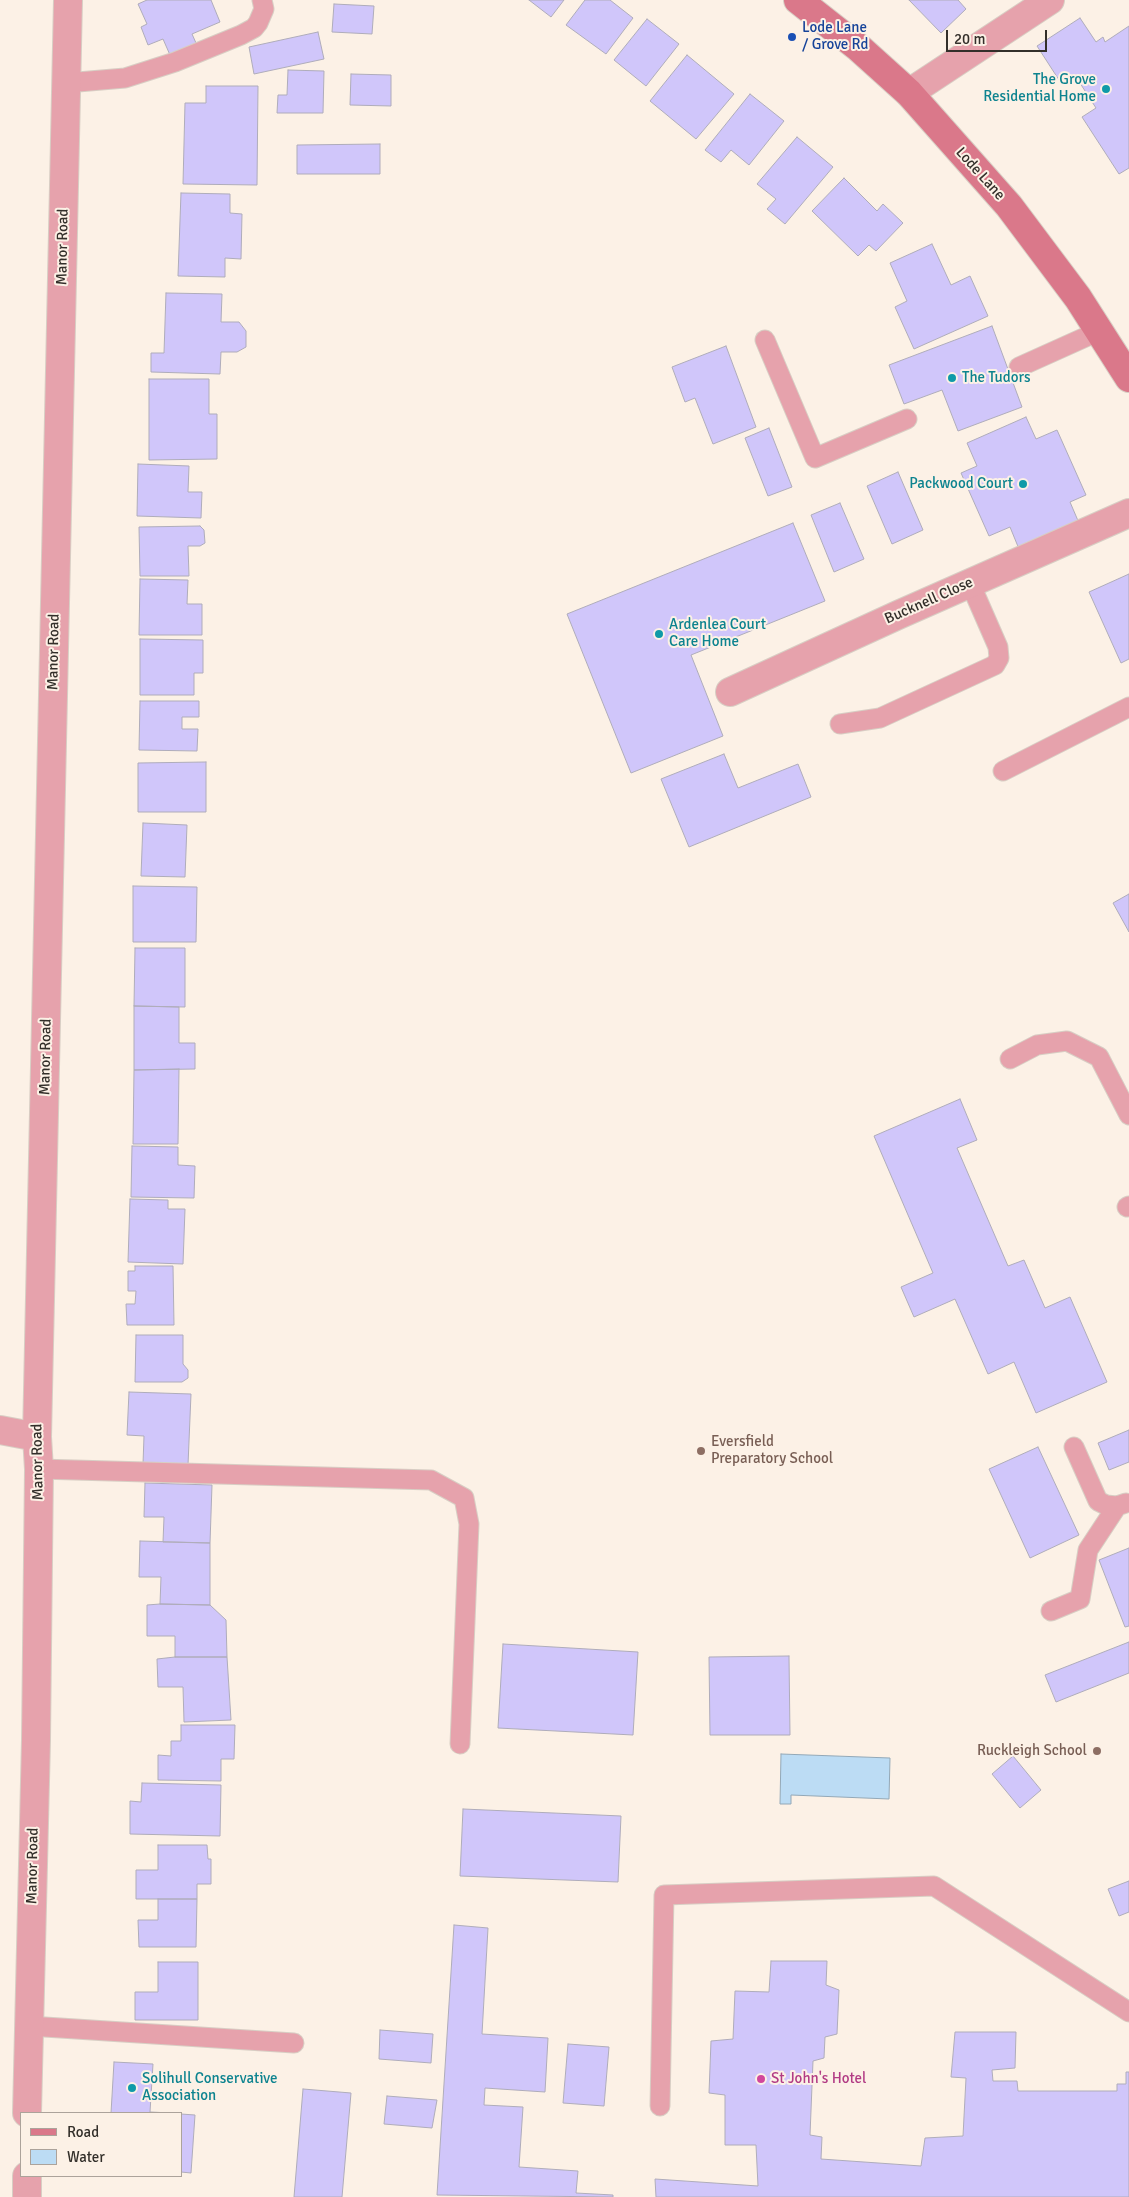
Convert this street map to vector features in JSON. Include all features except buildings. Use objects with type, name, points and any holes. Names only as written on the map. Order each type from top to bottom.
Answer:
[{"type":"main road","name":"Lode Lane","points":[[798,0],[859,48],[909,93],[1009,206],[1078,298],[1129,378]]},
{"type":"street","name":"Manor Road","points":[[27,2112],[36,1740],[39,1469],[37,1437],[68,0]]},
{"type":"street","points":[[909,93],[1050,0]]},
{"type":"street","name":"Bucknell Close","points":[[730,692],[1129,513]]},
{"type":"street","points":[[0,1430],[37,1437]]},
{"type":"street","points":[[27,2177],[27,2197]]},
{"type":"lane","points":[[66,83],[125,78],[175,62],[241,35],[258,24],[264,9],[262,0]]},
{"type":"lane","points":[[1019,368],[1099,331]]},
{"type":"lane","points":[[765,340],[815,458],[907,419]]},
{"type":"lane","points":[[840,724],[880,718],[995,665],[999,658],[998,647],[970,583]]},
{"type":"lane","points":[[1003,771],[1129,707]]},
{"type":"lane","points":[[1010,1059],[1037,1045],[1067,1041],[1099,1057],[1129,1115]]},
{"type":"lane","points":[[1074,1447],[1098,1501],[1106,1505],[1123,1504]]},
{"type":"lane","points":[[39,1469],[431,1480],[464,1498],[469,1524],[460,1744]]},
{"type":"lane","points":[[1051,1611],[1080,1599],[1088,1550],[1123,1504]]},
{"type":"lane","points":[[660,2106],[664,1895],[934,1886],[1129,2012]]},
{"type":"lane","points":[[29,2026],[294,2043]]},
{"type":"water","points":[[781,1754],[890,1758],[889,1799],[791,1795],[791,1804],[780,1804]]},
{"type":"place","name":"Lode Lane / Grove Rd","points":[[792,37]]},
{"type":"place","name":"The Grove Residential Home","points":[[1106,89]]},
{"type":"place","name":"The Tudors","points":[[952,378]]},
{"type":"place","name":"Packwood Court","points":[[1023,484]]},
{"type":"place","name":"Ardenlea Court Care Home","points":[[659,634]]},
{"type":"place","name":"Eversfield Preparatory School","points":[[701,1451]]},
{"type":"place","name":"Ruckleigh School","points":[[1097,1751]]},
{"type":"place","name":"St John's Hotel","points":[[761,2079]]},
{"type":"place","name":"Solihull Conservative Association","points":[[132,2088]]}]
